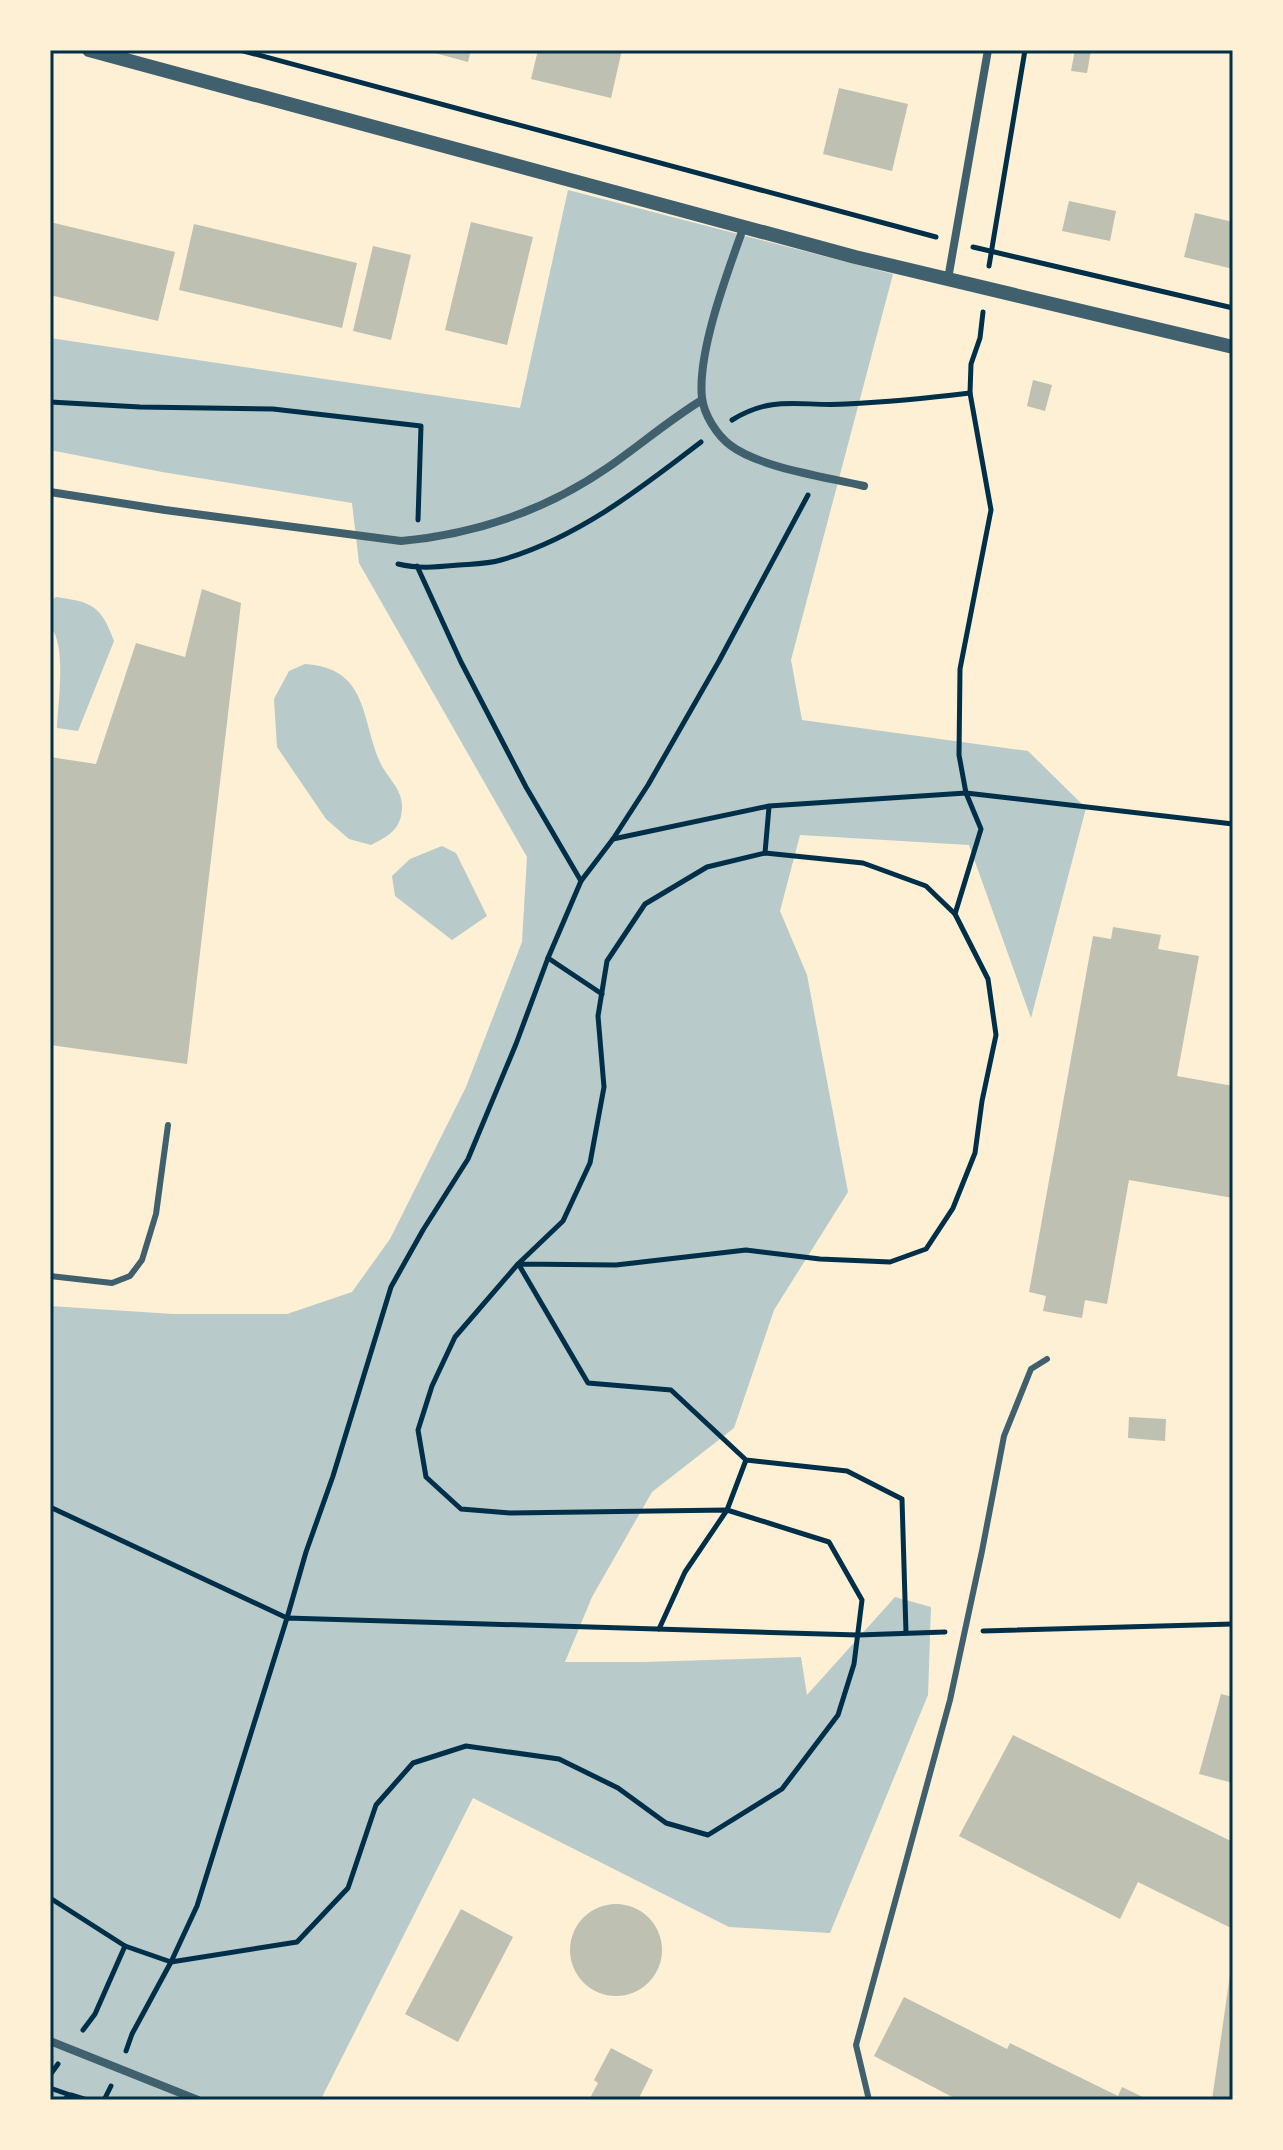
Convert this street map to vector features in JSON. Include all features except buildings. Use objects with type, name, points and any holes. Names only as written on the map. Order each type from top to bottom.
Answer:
[{"type":"street","points":[[89,50],[855,257],[1233,347]]},
{"type":"street","points":[[948,279],[988,50]]},
{"type":"street","points":[[744,226],[714,318],[704,361],[702,400],[715,430],[744,454],[768,463],[864,486]]},
{"type":"street","points":[[50,492],[375,538],[401,541],[433,538],[478,528],[525,512],[565,493],[606,469],[677,415],[702,400]]},
{"type":"street","points":[[50,2041],[198,2100]]},
{"type":"lane","points":[[50,1276],[112,1283],[130,1276],[142,1260],[156,1214],[168,1125]]},
{"type":"lane","points":[[869,2100],[856,2045],[946,1715],[1004,1436],[1031,1369],[1047,1359]]},
{"type":"path","points":[[240,50],[991,252],[1233,308]]},
{"type":"path","points":[[955,914],[981,829],[966,793],[959,755],[960,669],[991,510],[970,393],[971,364],[980,338],[991,252],[1025,50]]},
{"type":"path","points":[[50,402],[273,409],[421,426],[418,539]]},
{"type":"path","points":[[104,2100],[132,2034],[197,1906],[391,1287],[468,1159],[581,881],[613,839],[664,758],[819,475]]},
{"type":"path","points":[[417,568],[461,662],[526,787],[581,881]]},
{"type":"path","points":[[613,839],[769,806],[966,793],[1233,824]]},
{"type":"path","points":[[765,853],[769,806]]},
{"type":"path","points":[[50,1898],[125,1946],[171,1962],[297,1942],[348,1888],[376,1805],[413,1763],[466,1746],[559,1759],[618,1788],[666,1823],[708,1835],[782,1789],[838,1715],[854,1664],[862,1600],[829,1542],[727,1510],[510,1513],[461,1509],[426,1477],[418,1430],[432,1386],[455,1337],[518,1264],[563,1221],[590,1163],[604,1087],[598,1016],[607,961],[645,904],[707,867],[765,853],[863,863],[926,886],[955,914],[988,979],[996,1035],[975,1153],[953,1208],[926,1249],[890,1262],[820,1259],[746,1250],[616,1265],[518,1264]]},
{"type":"path","points":[[548,958],[602,994]]},
{"type":"path","points":[[518,1264],[588,1383],[671,1390],[746,1460],[847,1471],[902,1499],[906,1633]]},
{"type":"path","points":[[659,1629],[685,1572],[727,1510],[746,1460]]},
{"type":"path","points":[[50,1507],[287,1618],[858,1635],[1233,1624]]},
{"type":"path","points":[[50,2075],[95,2014],[125,1946]]},
{"type":"path","points":[[50,2088],[87,2100]]},
{"type":"path","points":[[63,2100],[71,2095]]},
{"type":"shaded area","points":[[568,190],[893,274],[791,660],[802,720],[1028,751],[1086,808],[1031,1018],[969,845],[800,835],[780,911],[807,975],[848,1192],[774,1310],[734,1428],[652,1492],[592,1597],[565,1662],[801,1657],[807,1695],[895,1597],[931,1607],[928,1695],[830,1933],[729,1927],[473,1798],[322,2097],[311,2100],[50,2100],[50,1306],[173,1314],[287,1314],[352,1292],[390,1239],[466,1087],[522,942],[527,857],[359,563],[352,503],[50,450],[50,338],[520,408]]},
{"type":"shaded area","points":[[56,597],[79,601],[94,608],[105,620],[114,641],[78,731],[57,728],[60,660],[50,626],[50,601]]},
{"type":"shaded area","points":[[305,664],[325,667],[340,674],[351,685],[364,711],[382,767],[399,792],[402,807],[399,822],[389,834],[371,845],[349,839],[326,819],[277,747],[274,699],[289,671]]},
{"type":"shaded area","points":[[442,846],[456,853],[487,916],[452,940],[395,896],[392,876],[410,859]]}]
